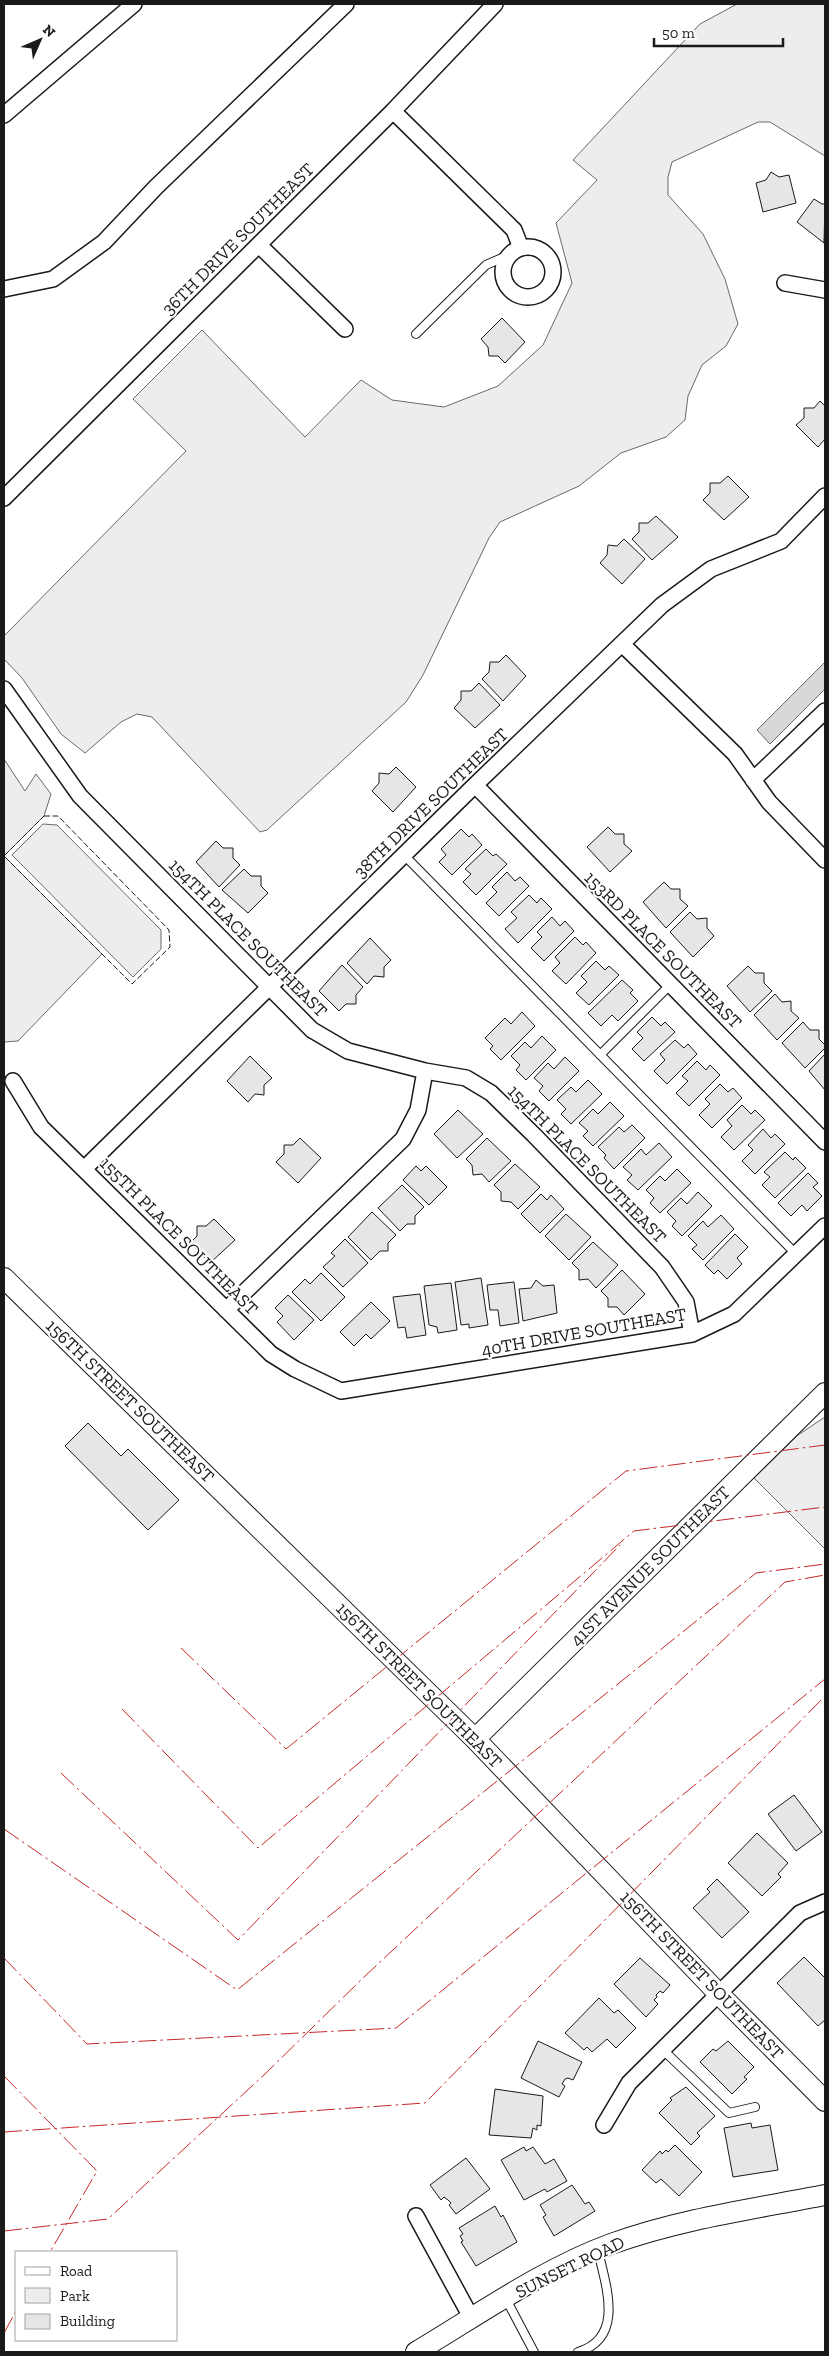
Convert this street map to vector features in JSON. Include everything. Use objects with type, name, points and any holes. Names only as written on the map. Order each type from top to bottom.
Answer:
[{"type":"street","points":[[4,115],[134,4]]},
{"type":"street","points":[[4,289],[53,279],[104,242],[156,186],[346,4]]},
{"type":"street","name":"36TH DRIVE SOUTHEAST","points":[[4,498],[393,111],[495,4]]},
{"type":"street","points":[[393,111],[514,230],[516,251]]},
{"type":"street","points":[[259,245],[345,329]]},
{"type":"street","points":[[785,283],[825,290]]},
{"type":"street","name":"38TH DRIVE SOUTHEAST","points":[[85,1168],[475,785],[662,605],[712,569],[781,541],[825,496]]},
{"type":"street","points":[[622,644],[736,754],[752,780],[769,802],[825,860]]},
{"type":"street","name":"154TH PLACE SOUTHEAST","points":[[4,689],[80,796],[268,989],[312,1030],[348,1050],[425,1072],[466,1078],[491,1093],[662,1267],[686,1302],[692,1334]]},
{"type":"street","points":[[752,780],[825,711]]},
{"type":"street","name":"153RD PLACE SOUTHEAST","points":[[475,785],[825,1142]]},
{"type":"street","points":[[226,1310],[403,1139],[418,1110],[425,1072]]},
{"type":"street","name":"155TH PLACE SOUTHEAST","points":[[13,1081],[41,1127],[85,1168],[271,1354],[295,1369],[341,1391]]},
{"type":"street","name":"40TH DRIVE SOUTHEAST","points":[[341,1391],[692,1334],[734,1314],[825,1226]]},
{"type":"street","name":"156TH STREET SOUTHEAST","points":[[4,1278],[475,1739],[718,1993],[825,2101]]},
{"type":"street","name":"41ST AVENUE SOUTHEAST","points":[[475,1739],[825,1393]]},
{"type":"street","points":[[604,2125],[629,2083],[662,2049],[800,1913],[825,1902]]},
{"type":"street","name":"SUNSET ROAD","points":[[416,2352],[548,2274],[598,2250],[672,2224],[825,2195]]},
{"type":"street","points":[[416,2216],[472,2319]]},
{"type":"lane","points":[[416,334],[486,265],[516,251]]},
{"type":"lane","points":[[404,855],[796,1254]]},
{"type":"lane","points":[[600,1054],[671,984]]},
{"type":"lane","points":[[662,2049],[729,2113],[755,2107]]},
{"type":"lane","points":[[578,2352],[589,2349],[604,2334],[610,2318],[598,2250]]},
{"type":"lane","points":[[506,2299],[534,2352]]},
{"type":"green space","points":[[737,4],[825,4],[825,156],[770,122],[758,122],[672,162],[668,177],[668,195],[703,234],[725,279],[738,324],[726,346],[702,365],[688,396],[685,420],[666,437],[621,453],[579,486],[500,522],[489,538],[423,675],[406,702],[267,830],[260,832],[152,717],[137,714],[121,722],[85,753],[61,734],[22,678],[4,659],[4,636],[186,451],[133,399],[202,330],[305,437],[361,380],[392,400],[444,407],[498,386],[543,345],[572,283],[556,223],[597,180],[573,160],[700,24]]},
{"type":"green space","points":[[4,759],[25,791],[36,774],[51,794],[44,816],[4,856]]},
{"type":"green space","points":[[43,824],[57,825],[161,930],[161,949],[133,977],[12,855]]},
{"type":"green space","points":[[4,856],[102,954],[18,1041],[4,1042]]},
{"type":"green space","points":[[825,1417],[825,1549],[754,1478],[798,1435]]},
{"type":"shaded area","points":[[825,662],[825,689],[770,744],[757,730]]},
{"type":"building","points":[[771,172],[779,177],[789,175],[796,203],[763,212],[756,183],[766,180]]},
{"type":"building","points":[[814,199],[825,204],[824,243],[797,222]]},
{"type":"building","points":[[502,318],[525,342],[505,363],[498,356],[489,356],[488,347],[481,339]]},
{"type":"building","points":[[820,401],[825,406],[825,439],[818,447],[796,425],[804,418],[804,408],[814,408]]},
{"type":"building","points":[[728,476],[749,497],[724,520],[703,500],[710,493],[710,483],[720,483]]},
{"type":"building","points":[[656,516],[678,537],[652,560],[632,539],[639,532],[639,523],[648,523]]},
{"type":"building","points":[[624,539],[645,559],[622,584],[600,563],[607,555],[608,545],[617,546]]},
{"type":"building","points":[[506,655],[526,676],[503,701],[482,679],[489,672],[490,662],[499,662]]},
{"type":"building","points":[[479,683],[500,705],[475,728],[454,708],[461,700],[461,691],[471,691]]},
{"type":"building","points":[[396,767],[416,787],[393,812],[372,791],[379,783],[379,773],[389,774]]},
{"type":"building","points":[[608,827],[615,834],[624,834],[624,844],[632,851],[610,872],[587,847]]},
{"type":"building","points":[[461,829],[469,837],[472,834],[482,845],[452,875],[439,862],[446,855],[441,849]]},
{"type":"building","points":[[216,841],[223,848],[233,848],[233,858],[240,865],[219,887],[196,862]]},
{"type":"building","points":[[486,849],[493,856],[496,854],[507,864],[476,895],[463,882],[471,874],[465,869]]},
{"type":"building","points":[[244,869],[251,876],[261,876],[261,886],[268,893],[248,913],[222,890]]},
{"type":"building","points":[[507,872],[515,881],[520,877],[529,886],[499,916],[486,903],[497,892],[492,887]]},
{"type":"building","points":[[664,882],[671,889],[680,889],[680,899],[688,906],[666,928],[643,902]]},
{"type":"building","points":[[529,895],[537,903],[541,898],[552,909],[518,943],[505,929],[517,918],[511,912]]},
{"type":"building","points":[[690,912],[697,919],[707,918],[707,928],[714,936],[693,957],[670,932]]},
{"type":"building","points":[[552,917],[560,926],[565,921],[574,931],[544,961],[531,948],[542,937],[537,932]]},
{"type":"building","points":[[575,937],[583,945],[586,942],[596,953],[566,984],[552,971],[560,963],[555,957]]},
{"type":"building","points":[[370,938],[391,960],[384,967],[384,977],[374,976],[367,984],[347,963]]},
{"type":"building","points":[[596,961],[605,970],[609,966],[619,975],[589,1005],[576,993],[587,982],[581,976]]},
{"type":"building","points":[[342,965],[363,987],[356,995],[356,1004],[346,1004],[339,1011],[319,991]]},
{"type":"building","points":[[748,966],[755,973],[764,973],[764,983],[772,991],[750,1012],[727,986]]},
{"type":"building","points":[[622,980],[633,990],[630,993],[638,1001],[618,1021],[612,1015],[601,1026],[588,1013]]},
{"type":"building","points":[[775,994],[782,1002],[791,1001],[791,1011],[799,1018],[777,1040],[754,1015]]},
{"type":"building","points":[[522,1012],[535,1026],[501,1060],[490,1049],[493,1046],[485,1038],[505,1018],[511,1024]]},
{"type":"building","points":[[652,1017],[661,1026],[665,1022],[675,1032],[644,1061],[632,1049],[643,1038],[637,1032]]},
{"type":"building","points":[[803,1022],[810,1030],[819,1030],[819,1039],[825,1045],[825,1048],[805,1068],[782,1043]]},
{"type":"building","points":[[542,1036],[556,1050],[526,1080],[516,1070],[520,1065],[511,1056],[525,1042],[531,1048]]},
{"type":"building","points":[[675,1040],[684,1048],[688,1044],[697,1054],[667,1084],[654,1071],[665,1060],[660,1054]]},
{"type":"building","points":[[825,1054],[825,1090],[809,1071]]},
{"type":"building","points":[[250,1056],[272,1078],[264,1085],[264,1095],[255,1094],[248,1102],[227,1081]]},
{"type":"building","points":[[565,1057],[579,1071],[549,1101],[539,1091],[543,1086],[534,1078],[548,1063],[554,1069]]},
{"type":"building","points":[[697,1061],[706,1070],[710,1065],[720,1075],[689,1106],[676,1093],[688,1081],[682,1076]]},
{"type":"building","points":[[588,1080],[602,1094],[571,1124],[561,1114],[566,1109],[557,1100],[571,1087],[576,1092]]},
{"type":"building","points":[[720,1084],[728,1092],[733,1088],[742,1098],[712,1128],[699,1115],[710,1104],[705,1099]]},
{"type":"building","points":[[610,1102],[624,1116],[593,1146],[583,1136],[588,1131],[579,1123],[593,1109],[598,1114]]},
{"type":"building","points":[[742,1105],[751,1114],[755,1110],[765,1120],[734,1150],[721,1137],[732,1126],[727,1120]]},
{"type":"building","points":[[458,1110],[483,1134],[457,1158],[434,1134]]},
{"type":"building","points":[[632,1125],[645,1138],[614,1169],[604,1158],[606,1155],[598,1147],[619,1127],[624,1132]]},
{"type":"building","points":[[763,1129],[771,1138],[775,1134],[785,1144],[755,1174],[742,1161],[753,1150],[748,1145]]},
{"type":"building","points":[[300,1138],[321,1158],[298,1183],[276,1162],[284,1154],[284,1145],[293,1145]]},
{"type":"building","points":[[487,1138],[511,1161],[489,1182],[482,1174],[473,1175],[472,1165],[466,1159]]},
{"type":"building","points":[[659,1143],[672,1157],[638,1190],[627,1180],[632,1175],[623,1167],[641,1149],[646,1155]]},
{"type":"building","points":[[785,1152],[793,1160],[795,1157],[806,1168],[775,1198],[762,1185],[770,1177],[764,1172]]},
{"type":"building","points":[[515,1164],[540,1187],[518,1209],[511,1202],[501,1201],[501,1192],[494,1185]]},
{"type":"building","points":[[416,1166],[421,1171],[426,1166],[447,1187],[429,1205],[403,1180]]},
{"type":"building","points":[[677,1169],[691,1183],[660,1213],[650,1203],[654,1198],[646,1190],[660,1176],[665,1181]]},
{"type":"building","points":[[808,1173],[818,1183],[813,1187],[822,1196],[807,1211],[802,1205],[791,1216],[778,1203]]},
{"type":"building","points":[[402,1185],[424,1207],[415,1216],[415,1224],[407,1224],[400,1231],[378,1208]]},
{"type":"building","points":[[698,1192],[712,1206],[682,1236],[672,1226],[676,1221],[667,1212],[681,1198],[687,1204]]},
{"type":"building","points":[[541,1194],[547,1200],[551,1195],[564,1209],[540,1233],[521,1214]]},
{"type":"building","points":[[372,1212],[396,1235],[388,1243],[388,1251],[380,1251],[371,1260],[348,1237]]},
{"type":"building","points":[[566,1214],[591,1237],[569,1260],[545,1236]]},
{"type":"building","points":[[721,1215],[734,1229],[703,1260],[692,1249],[697,1245],[688,1236],[703,1221],[708,1227]]},
{"type":"building","points":[[214,1219],[235,1240],[210,1263],[190,1243],[197,1236],[197,1226],[206,1226]]},
{"type":"building","points":[[735,1234],[748,1247],[737,1258],[742,1264],[727,1279],[718,1270],[714,1274],[705,1265]]},
{"type":"building","points":[[345,1239],[368,1263],[343,1287],[323,1267],[335,1256],[331,1253]]},
{"type":"building","points":[[593,1242],[618,1265],[596,1288],[588,1279],[579,1280],[579,1270],[572,1263]]},
{"type":"building","points":[[622,1270],[645,1294],[624,1315],[617,1307],[608,1307],[608,1298],[601,1291]]},
{"type":"building","points":[[321,1273],[345,1297],[321,1321],[292,1292],[305,1279],[310,1284]]},
{"type":"building","points":[[481,1278],[488,1325],[469,1328],[469,1324],[461,1325],[455,1282]]},
{"type":"building","points":[[536,1280],[543,1286],[554,1285],[557,1313],[523,1321],[519,1289],[531,1288]]},
{"type":"building","points":[[514,1282],[519,1323],[500,1326],[498,1310],[490,1310],[487,1285]]},
{"type":"building","points":[[451,1283],[457,1330],[438,1333],[437,1327],[429,1325],[424,1286]]},
{"type":"building","points":[[420,1294],[426,1335],[407,1338],[405,1327],[398,1328],[393,1297]]},
{"type":"building","points":[[288,1295],[314,1320],[294,1340],[277,1322],[283,1316],[275,1308]]},
{"type":"building","points":[[371,1302],[390,1321],[371,1339],[366,1334],[354,1346],[340,1332]]},
{"type":"building","points":[[88,1423],[121,1456],[128,1449],[179,1500],[148,1530],[65,1446]]},
{"type":"building","points":[[794,1795],[822,1832],[796,1851],[768,1814]]},
{"type":"building","points":[[757,1833],[788,1863],[778,1874],[781,1877],[762,1896],[728,1863]]},
{"type":"building","points":[[717,1879],[749,1912],[722,1938],[693,1908],[710,1892],[707,1889]]},
{"type":"building","points":[[804,1957],[825,1978],[825,2020],[818,2026],[777,1983]]},
{"type":"building","points":[[640,1958],[670,1985],[663,1993],[660,1991],[656,1995],[657,1997],[654,2000],[658,2004],[646,2017],[614,1984]]},
{"type":"building","points":[[599,1998],[614,2013],[618,2010],[636,2028],[616,2048],[607,2039],[592,2052],[587,2047],[584,2050],[565,2033]]},
{"type":"building","points":[[538,2041],[582,2062],[573,2080],[565,2079],[562,2084],[565,2086],[559,2097],[521,2078]]},
{"type":"building","points":[[728,2041],[754,2067],[744,2077],[747,2079],[732,2094],[700,2062],[713,2049],[716,2051]]},
{"type":"building","points":[[686,2087],[715,2116],[697,2133],[700,2136],[691,2145],[659,2113],[672,2100],[670,2098]]},
{"type":"building","points":[[495,2089],[543,2096],[541,2126],[537,2125],[537,2130],[533,2128],[531,2138],[489,2135]]},
{"type":"building","points":[[751,2123],[752,2128],[770,2125],[778,2170],[733,2177],[724,2128]]},
{"type":"building","points":[[675,2145],[702,2172],[679,2196],[661,2179],[656,2183],[642,2170],[660,2151],[662,2154],[666,2150],[668,2152]]},
{"type":"building","points":[[524,2147],[526,2151],[533,2147],[545,2164],[554,2159],[567,2181],[547,2192],[545,2189],[524,2200],[501,2160]]},
{"type":"building","points":[[466,2158],[490,2189],[456,2214],[449,2205],[451,2203],[444,2197],[441,2200],[430,2185]]},
{"type":"building","points":[[572,2185],[585,2204],[589,2202],[595,2211],[554,2236],[543,2217],[546,2215],[540,2205]]},
{"type":"building","points":[[495,2206],[501,2217],[503,2215],[517,2242],[476,2266],[461,2242],[463,2241],[460,2236],[463,2234],[459,2228]]},
{"type":"fence","points":[[44,816],[58,816],[169,930],[170,947],[132,984],[4,856],[44,816]]},
{"type":"power","points":[[181,1648],[286,1749],[626,1471],[825,1445]]},
{"type":"power","points":[[122,1709],[258,1848],[634,1531],[825,1507]]},
{"type":"power","points":[[61,1773],[238,1940],[620,1545]]},
{"type":"power","points":[[4,1829],[237,1990],[756,1573],[825,1564]]},
{"type":"power","points":[[4,2231],[108,2219],[265,2074],[362,1979],[785,1582],[825,1575]]},
{"type":"power","points":[[4,1958],[87,2044],[396,2028],[825,1679]]},
{"type":"power","points":[[4,2132],[425,2103],[825,1696]]},
{"type":"power","points":[[4,2076],[97,2171],[51,2251]]},
{"type":"power","points":[[4,2333],[15,2313]]}]
